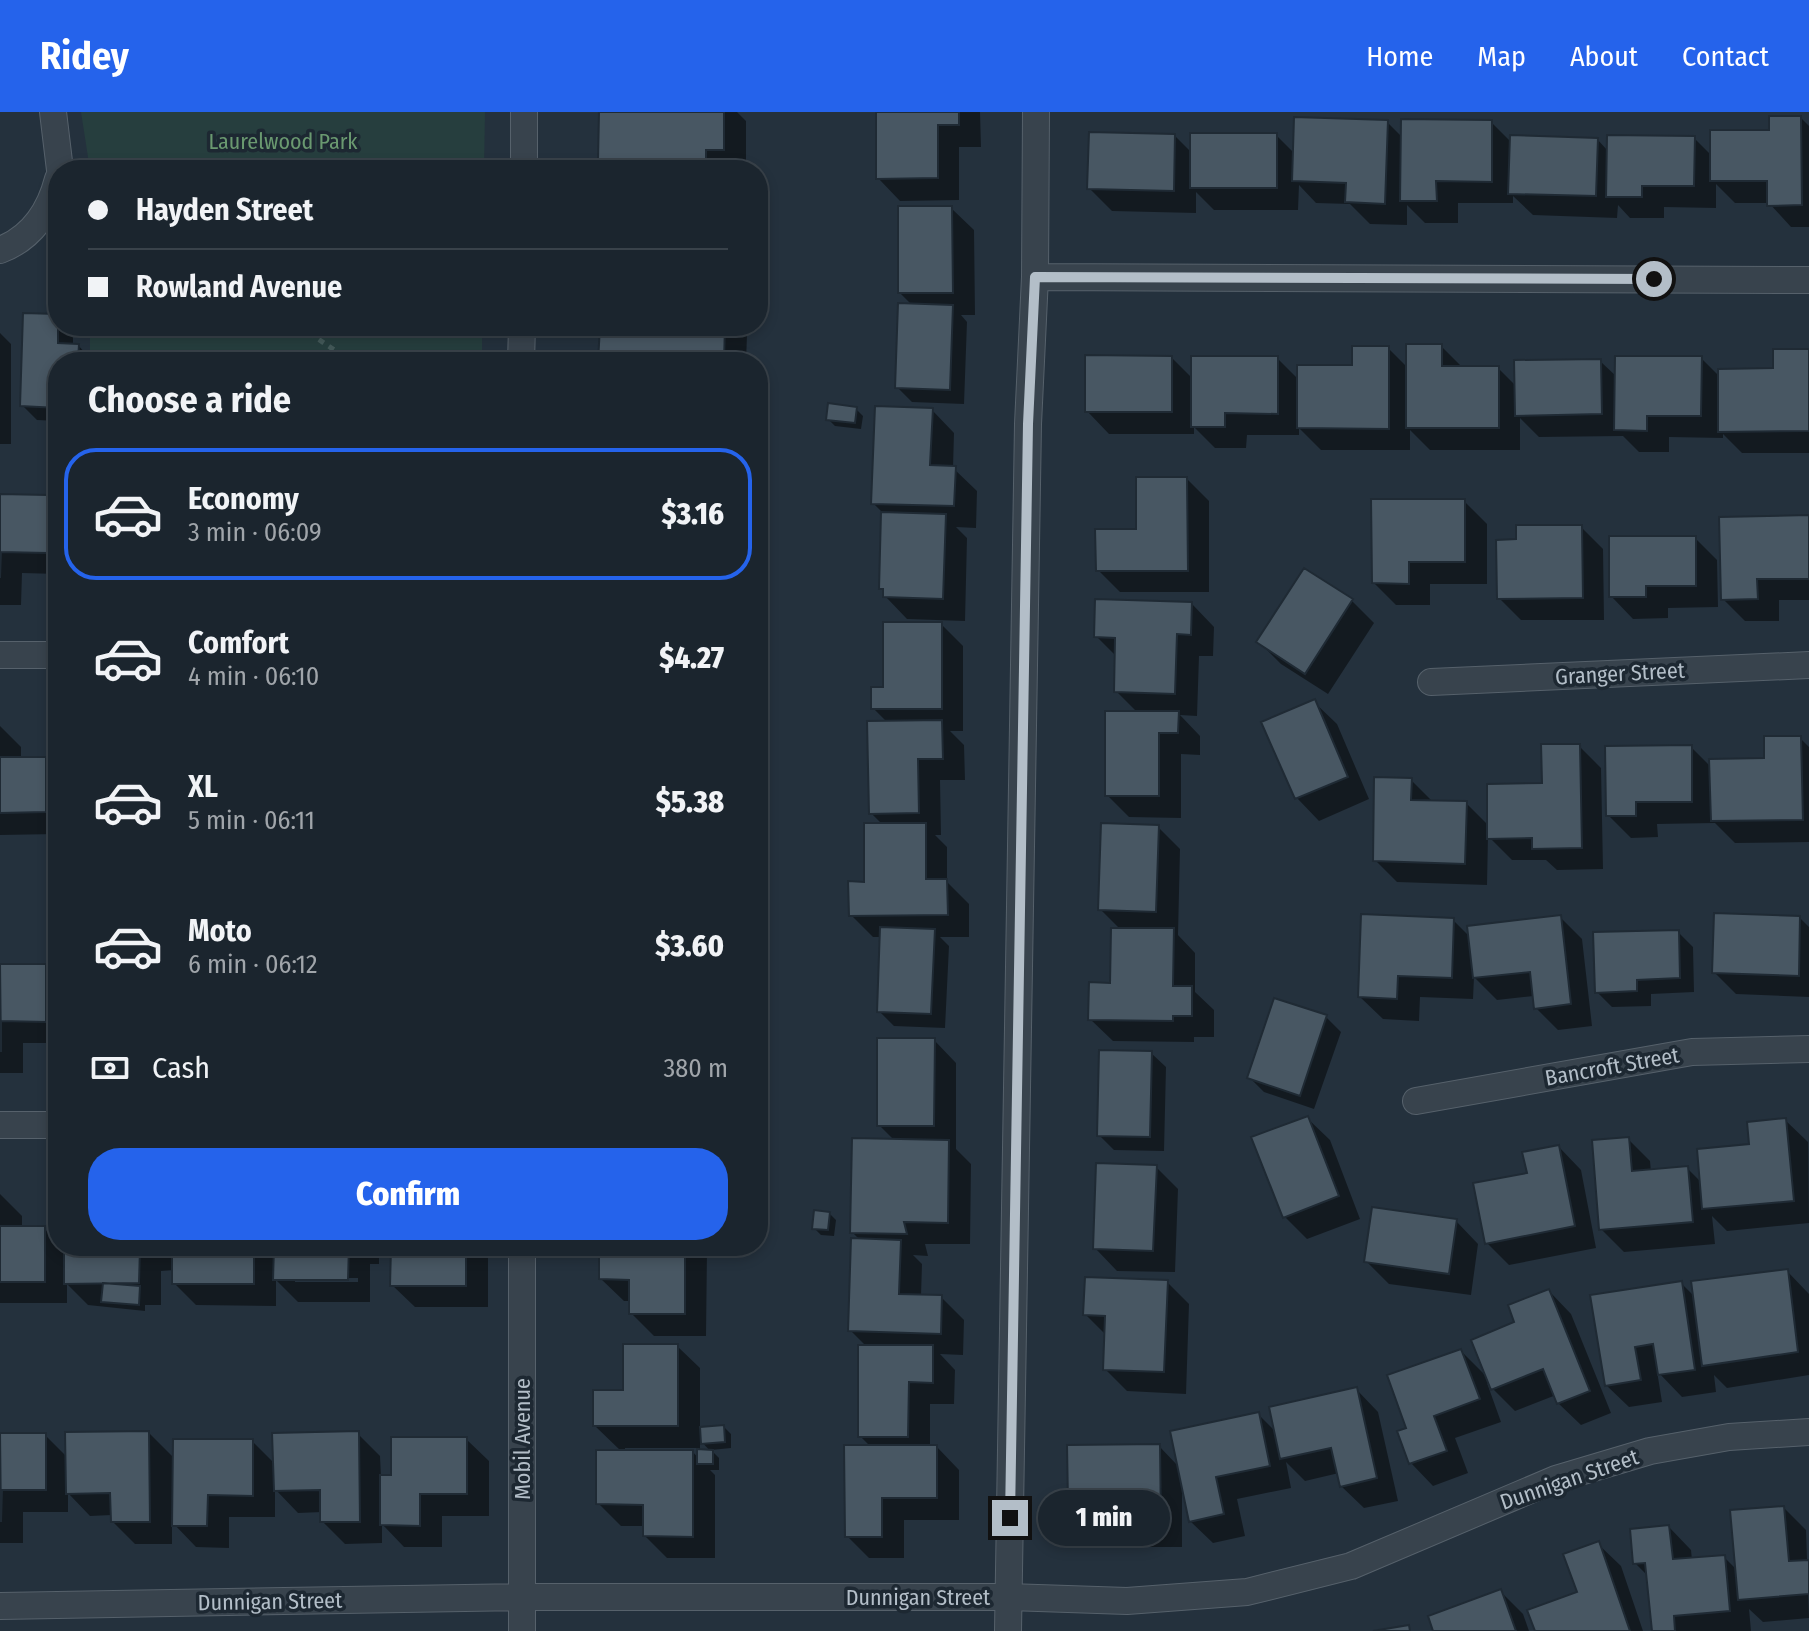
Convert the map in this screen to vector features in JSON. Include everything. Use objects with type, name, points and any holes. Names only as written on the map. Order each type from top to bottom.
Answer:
[{"type":"street","points":[[53,112],[60,160]]},
{"type":"street","points":[[524,112],[524,160]]},
{"type":"street","points":[[1008,1631],[1036,112]]},
{"type":"street","points":[[0,250],[18,241],[34,227],[48,206]]},
{"type":"street","points":[[1035,277],[1809,280]]},
{"type":"street","points":[[0,655],[48,655]]},
{"type":"street","name":"Granger Street","points":[[1431,682],[1809,665]]},
{"type":"street","name":"Bancroft Street","points":[[1416,1101],[1692,1052],[1809,1049]]},
{"type":"street","points":[[0,1125],[48,1125]]},
{"type":"street","name":"Mobil Avenue","points":[[522,1256],[522,1631]]},
{"type":"street","name":"Dunnigan Street","points":[[0,1606],[522,1597],[1008,1597],[1127,1601],[1247,1592],[1351,1566],[1556,1479],[1650,1451],[1729,1437],[1809,1432]]},
{"type":"path","points":[[314,336],[337,352]]},
{"type":"green space","name":"Laurelwood Park","points":[[81,112],[485,112],[484,160],[88,160]]},
{"type":"green space","points":[[90,336],[482,336],[482,352],[90,352]]},
{"type":"building","points":[[599,112],[724,112],[724,150],[706,150],[706,160],[598,160]]},
{"type":"building","points":[[876,112],[959,112],[959,125],[938,125],[938,178],[876,179]]},
{"type":"building","points":[[1769,116],[1801,116],[1802,205],[1767,206],[1767,181],[1710,181],[1710,130],[1769,130]]},
{"type":"building","points":[[1294,117],[1388,120],[1385,204],[1345,202],[1346,183],[1292,181]]},
{"type":"building","points":[[1401,119],[1492,120],[1492,182],[1436,181],[1437,201],[1400,201]]},
{"type":"building","points":[[1089,132],[1175,134],[1174,191],[1087,189]]},
{"type":"building","points":[[1190,133],[1277,133],[1277,188],[1190,188]]},
{"type":"building","points":[[1510,135],[1598,138],[1596,196],[1508,194]]},
{"type":"building","points":[[1607,135],[1695,136],[1694,186],[1642,186],[1642,197],[1606,197]]},
{"type":"building","points":[[898,206],[952,206],[953,293],[898,293]]},
{"type":"building","points":[[898,303],[953,305],[950,390],[895,388]]},
{"type":"building","points":[[23,313],[48,314],[48,336],[58,336],[58,343],[79,344],[79,352],[48,352],[48,407],[20,406]]},
{"type":"building","points":[[599,336],[725,336],[724,352],[599,352]]},
{"type":"building","points":[[1406,344],[1442,344],[1442,366],[1499,366],[1499,428],[1406,428]]},
{"type":"building","points":[[1352,346],[1389,346],[1389,429],[1297,428],[1297,365],[1352,365]]},
{"type":"building","points":[[1773,349],[1809,349],[1809,431],[1718,432],[1718,369],[1773,368]]},
{"type":"building","points":[[1085,355],[1172,356],[1172,412],[1085,412]]},
{"type":"building","points":[[1191,356],[1278,356],[1278,414],[1225,413],[1225,427],[1191,427]]},
{"type":"building","points":[[1615,356],[1702,356],[1701,416],[1647,416],[1647,431],[1614,430]]},
{"type":"building","points":[[1601,359],[1602,414],[1515,416],[1514,360]]},
{"type":"building","points":[[828,403],[857,407],[855,423],[826,420]]},
{"type":"building","points":[[875,406],[933,408],[930,465],[956,466],[954,506],[871,504]]},
{"type":"building","points":[[1136,477],[1187,477],[1188,571],[1096,571],[1095,529],[1136,529]]},
{"type":"building","points":[[0,494],[48,495],[47,553],[1,552],[0,578]]},
{"type":"building","points":[[1371,499],[1465,499],[1465,562],[1409,562],[1409,584],[1372,583]]},
{"type":"building","points":[[881,512],[946,514],[943,599],[883,597],[883,589],[879,589]]},
{"type":"building","points":[[1809,515],[1809,579],[1757,579],[1758,599],[1721,600],[1719,517]]},
{"type":"building","points":[[1516,525],[1582,525],[1583,598],[1497,599],[1496,540],[1516,539]]},
{"type":"building","points":[[1609,536],[1696,536],[1696,586],[1646,586],[1646,597],[1609,597]]},
{"type":"building","points":[[1304,568],[1353,599],[1305,674],[1256,642]]},
{"type":"building","points":[[1095,599],[1192,602],[1191,635],[1177,634],[1175,694],[1114,692],[1115,638],[1094,637]]},
{"type":"building","points":[[883,622],[942,622],[942,709],[871,709],[871,687],[883,687]]},
{"type":"building","points":[[1315,699],[1348,777],[1295,799],[1261,722]]},
{"type":"building","points":[[1105,711],[1179,711],[1178,733],[1159,733],[1159,796],[1105,796]]},
{"type":"building","points":[[942,720],[943,759],[918,759],[919,813],[869,814],[867,721]]},
{"type":"building","points":[[1764,736],[1801,736],[1803,820],[1711,821],[1709,759],[1764,758]]},
{"type":"building","points":[[1541,744],[1580,744],[1582,848],[1532,849],[1532,838],[1487,839],[1487,784],[1542,783]]},
{"type":"building","points":[[1692,745],[1692,802],[1636,802],[1636,816],[1606,816],[1605,746]]},
{"type":"building","points":[[0,757],[46,757],[46,812],[0,813]]},
{"type":"building","points":[[1374,777],[1412,778],[1411,800],[1467,801],[1465,864],[1373,861]]},
{"type":"building","points":[[864,823],[926,823],[926,879],[947,879],[948,915],[849,916],[848,881],[864,882]]},
{"type":"building","points":[[1101,823],[1159,825],[1156,912],[1098,910]]},
{"type":"building","points":[[1714,913],[1800,916],[1799,976],[1712,973]]},
{"type":"building","points":[[1361,914],[1454,918],[1452,978],[1398,976],[1397,999],[1358,997]]},
{"type":"building","points":[[1561,915],[1571,1004],[1534,1009],[1530,972],[1473,978],[1467,926]]},
{"type":"building","points":[[880,927],[935,929],[931,1014],[877,1012]]},
{"type":"building","points":[[1111,928],[1174,928],[1173,986],[1192,986],[1192,1016],[1173,1016],[1173,1021],[1088,1020],[1089,982],[1110,983]]},
{"type":"building","points":[[1679,930],[1680,978],[1637,980],[1637,991],[1595,993],[1593,932]]},
{"type":"building","points":[[0,964],[46,964],[46,1022],[1,1021],[1,1052]]},
{"type":"building","points":[[1274,998],[1327,1015],[1300,1096],[1247,1078]]},
{"type":"building","points":[[877,1038],[935,1038],[934,1126],[877,1126]]},
{"type":"building","points":[[1099,1050],[1152,1051],[1150,1137],[1097,1136]]},
{"type":"building","points":[[1308,1116],[1339,1196],[1283,1218],[1251,1137]]},
{"type":"building","points":[[1786,1118],[1794,1201],[1702,1209],[1697,1149],[1749,1144],[1747,1122]]},
{"type":"building","points":[[1629,1137],[1632,1171],[1688,1166],[1693,1222],[1599,1230],[1592,1140]]},
{"type":"building","points":[[852,1138],[949,1140],[948,1223],[904,1222],[907,1234],[850,1233]]},
{"type":"building","points":[[1559,1145],[1575,1226],[1485,1244],[1473,1183],[1527,1173],[1522,1152]]},
{"type":"building","points":[[1096,1163],[1157,1165],[1153,1251],[1093,1249]]},
{"type":"building","points":[[1372,1207],[1457,1219],[1449,1274],[1364,1262]]},
{"type":"building","points":[[814,1210],[830,1212],[828,1230],[812,1229]]},
{"type":"building","points":[[0,1226],[45,1226],[45,1282],[0,1282]]},
{"type":"building","points":[[851,1238],[901,1240],[899,1294],[942,1295],[941,1334],[848,1331]]},
{"type":"building","points":[[64,1256],[140,1256],[139,1283],[64,1284]]},
{"type":"building","points":[[172,1256],[254,1256],[254,1284],[172,1284]]},
{"type":"building","points":[[274,1256],[349,1256],[348,1280],[273,1280]]},
{"type":"building","points":[[391,1256],[466,1256],[466,1286],[390,1286]]},
{"type":"building","points":[[599,1256],[685,1256],[685,1314],[629,1314],[629,1280],[599,1279]]},
{"type":"building","points":[[1788,1269],[1798,1352],[1702,1366],[1691,1281]]},
{"type":"building","points":[[1085,1277],[1168,1280],[1164,1372],[1103,1370],[1105,1316],[1083,1315]]},
{"type":"building","points":[[1682,1281],[1695,1370],[1658,1375],[1653,1344],[1635,1347],[1641,1380],[1605,1386],[1590,1295]]},
{"type":"building","points":[[103,1283],[140,1286],[139,1305],[101,1302]]},
{"type":"building","points":[[1549,1289],[1590,1391],[1557,1404],[1543,1369],[1491,1390],[1471,1340],[1514,1322],[1508,1305]]},
{"type":"building","points":[[623,1344],[678,1344],[678,1426],[593,1426],[593,1390],[623,1390]]},
{"type":"building","points":[[858,1345],[933,1345],[933,1383],[909,1382],[908,1437],[858,1437]]},
{"type":"building","points":[[1461,1349],[1480,1399],[1434,1416],[1447,1451],[1409,1464],[1397,1431],[1406,1428],[1387,1375]]},
{"type":"building","points":[[1357,1387],[1377,1478],[1340,1487],[1331,1448],[1280,1459],[1269,1407]]},
{"type":"building","points":[[1259,1412],[1270,1466],[1216,1477],[1224,1514],[1189,1522],[1170,1431]]},
{"type":"building","points":[[724,1425],[725,1442],[701,1444],[700,1427]]},
{"type":"building","points":[[149,1431],[150,1522],[111,1522],[110,1493],[66,1494],[65,1432]]},
{"type":"building","points":[[359,1431],[360,1522],[320,1522],[320,1490],[274,1491],[272,1433]]},
{"type":"building","points":[[0,1433],[46,1433],[46,1490],[2,1490],[1,1522]]},
{"type":"building","points":[[391,1437],[467,1437],[467,1494],[420,1494],[420,1526],[380,1525],[380,1475],[391,1475]]},
{"type":"building","points":[[173,1439],[253,1439],[253,1496],[208,1495],[207,1526],[172,1526]]},
{"type":"building","points":[[1160,1444],[1161,1525],[1125,1525],[1125,1504],[1068,1504],[1067,1445]]},
{"type":"building","points":[[844,1445],[937,1445],[937,1498],[882,1498],[882,1537],[845,1537]]},
{"type":"building","points":[[697,1449],[713,1450],[713,1464],[697,1464]]},
{"type":"building","points":[[596,1450],[693,1450],[693,1537],[643,1536],[643,1505],[596,1504]]},
{"type":"building","points":[[1784,1506],[1789,1561],[1809,1560],[1809,1594],[1738,1600],[1730,1510]]},
{"type":"building","points":[[1669,1525],[1673,1559],[1725,1555],[1730,1611],[1674,1616],[1675,1631],[1652,1631],[1645,1563],[1633,1564],[1630,1529]]},
{"type":"building","points":[[1599,1541],[1630,1631],[1535,1631],[1527,1610],[1577,1592],[1563,1554]]},
{"type":"building","points":[[1501,1589],[1516,1631],[1433,1631],[1428,1616]]},
{"type":"building","points":[[1409,1625],[1410,1631],[1373,1631]]},
{"type":"route","points":[[1010,1518],[1028,424],[1035,277],[1654,279]]}]
